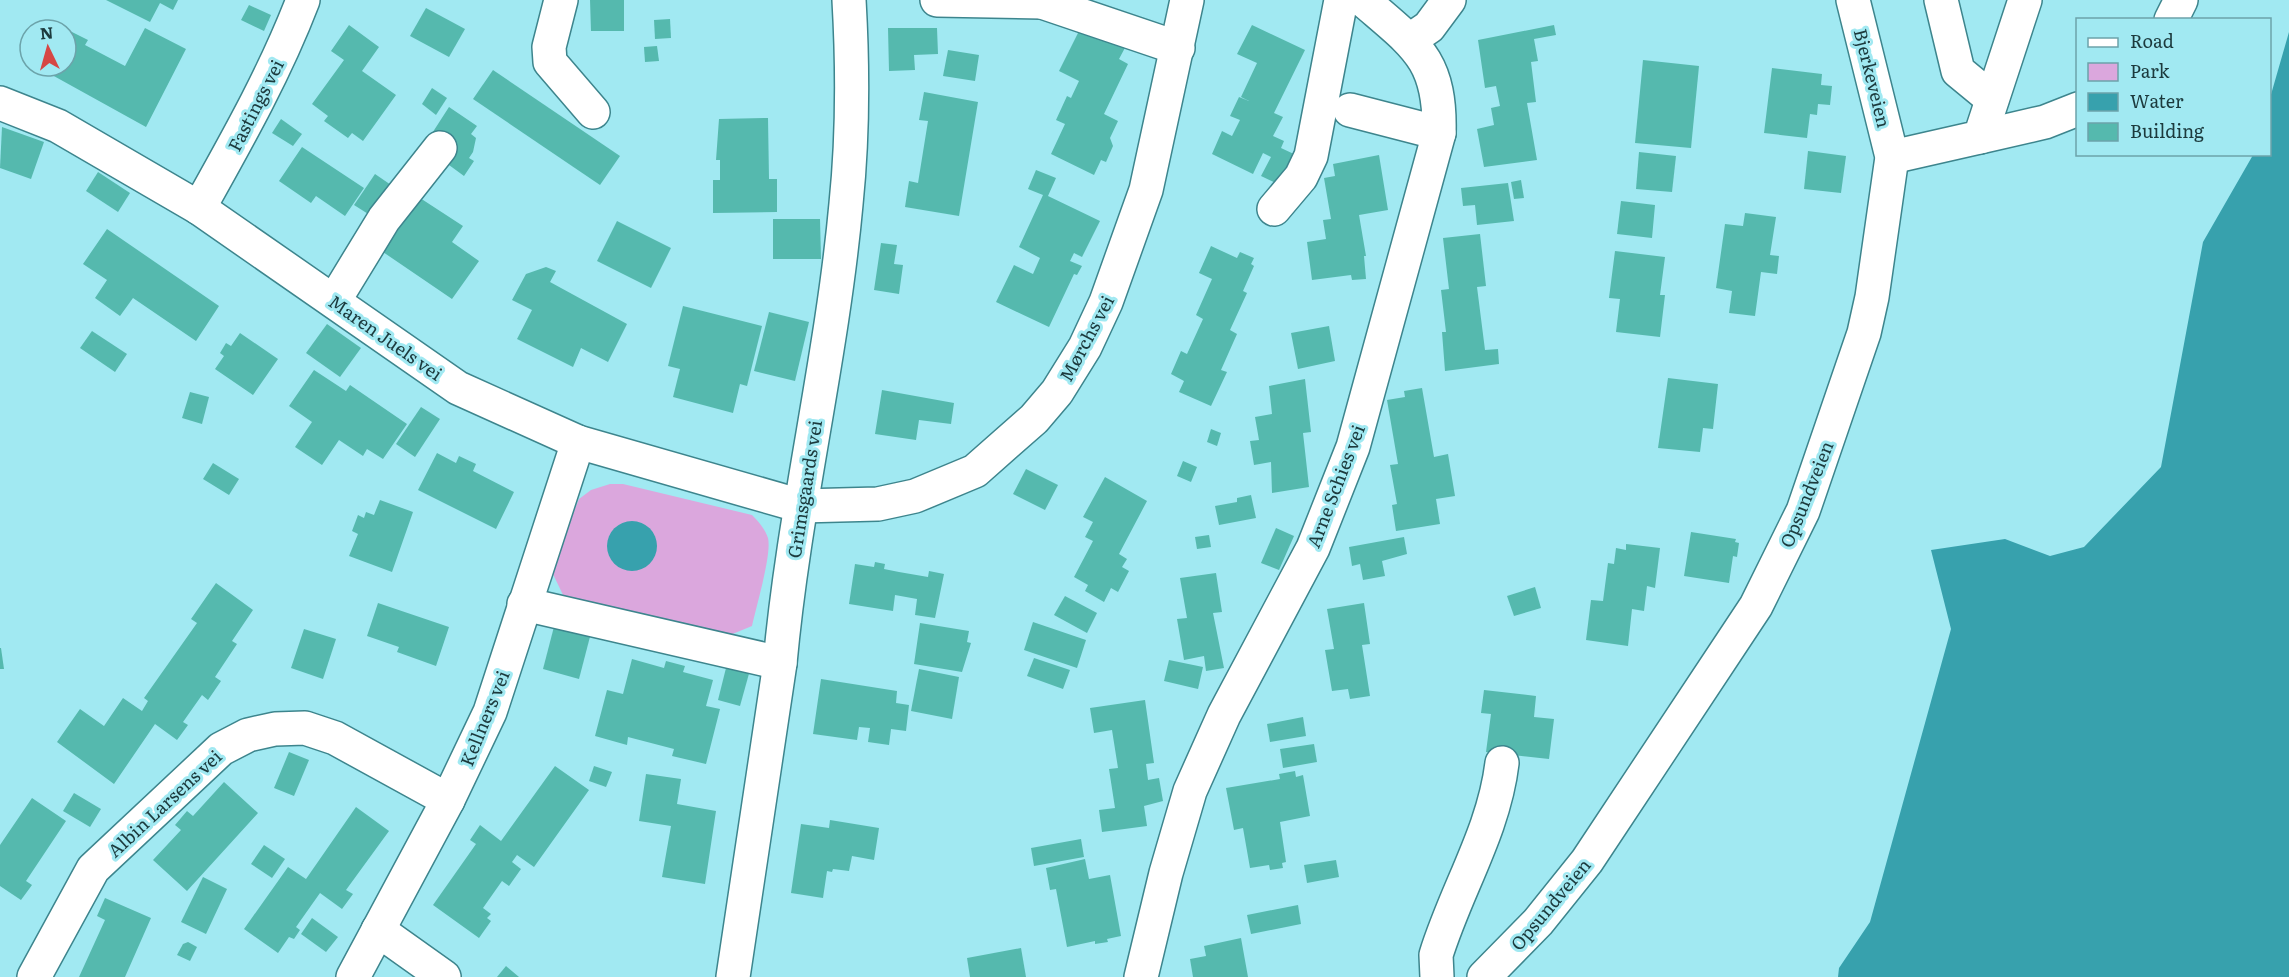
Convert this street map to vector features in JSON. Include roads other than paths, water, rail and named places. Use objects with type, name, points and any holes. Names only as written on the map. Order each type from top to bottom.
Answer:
[{"type":"street","name":"Fastings vei","points":[[199,208],[259,99],[285,46],[303,0]]},
{"type":"street","points":[[561,0],[549,47],[550,62],[594,112]]},
{"type":"street","name":"Grimsgaards vei","points":[[733,977],[780,663],[784,613],[826,358],[846,206],[853,84],[849,0]]},
{"type":"street","points":[[937,0],[1042,1],[1178,48]]},
{"type":"street","name":"Mørchs vei","points":[[801,506],[878,504],[915,496],[945,485],[975,471],[1034,419],[1057,392],[1085,347],[1106,302],[1146,190],[1187,0]]},
{"type":"street","points":[[1274,209],[1301,177],[1311,156],[1341,0]]},
{"type":"street","name":"Arne Schies vei","points":[[1141,977],[1166,873],[1190,791],[1224,715],[1313,548],[1353,447],[1439,133],[1440,103],[1435,81],[1427,62],[1410,40],[1362,0]]},
{"type":"street","points":[[1410,40],[1429,27],[1449,0]]},
{"type":"street","name":"Bjerkeveien","points":[[1853,0],[1892,157]]},
{"type":"street","points":[[1941,0],[1958,71],[1992,99]]},
{"type":"street","points":[[1980,137],[2025,0]]},
{"type":"street","points":[[2172,18],[2181,0]]},
{"type":"street","name":"Maren Juels vei","points":[[0,103],[58,126],[199,208],[458,388],[578,442],[801,506]]},
{"type":"street","points":[[1350,110],[1439,133]]},
{"type":"street","points":[[1892,157],[2045,123],[2076,111]]},
{"type":"street","points":[[334,301],[384,219],[440,148]]},
{"type":"street","name":"Opsundveien","points":[[1484,977],[1538,922],[1587,861],[1756,606],[1783,554],[1803,511],[1864,333],[1872,297],[1892,157]]},
{"type":"street","name":"Kellners vei","points":[[352,977],[448,800],[490,712],[578,442]]},
{"type":"street","points":[[524,604],[780,663]]},
{"type":"street","name":"Albin Larsens vei","points":[[34,977],[93,869],[221,749],[248,735],[274,729],[305,728],[335,738],[448,800]]},
{"type":"street","points":[[1437,977],[1436,955],[1490,820],[1499,786],[1502,763]]},
{"type":"street","points":[[378,930],[444,977]]},
{"type":"water","points":[[2289,32],[2289,977],[1838,977],[1839,968],[1870,922],[1951,629],[1931,550],[2005,539],[2050,556],[2084,547],[2161,467],[2203,242],[2252,156],[2271,156],[2271,95]]},
{"type":"water","points":[[632,521],[641,523],[652,532],[657,546],[655,555],[646,566],[632,571],[623,569],[612,560],[607,546],[609,537],[618,526]]}]
